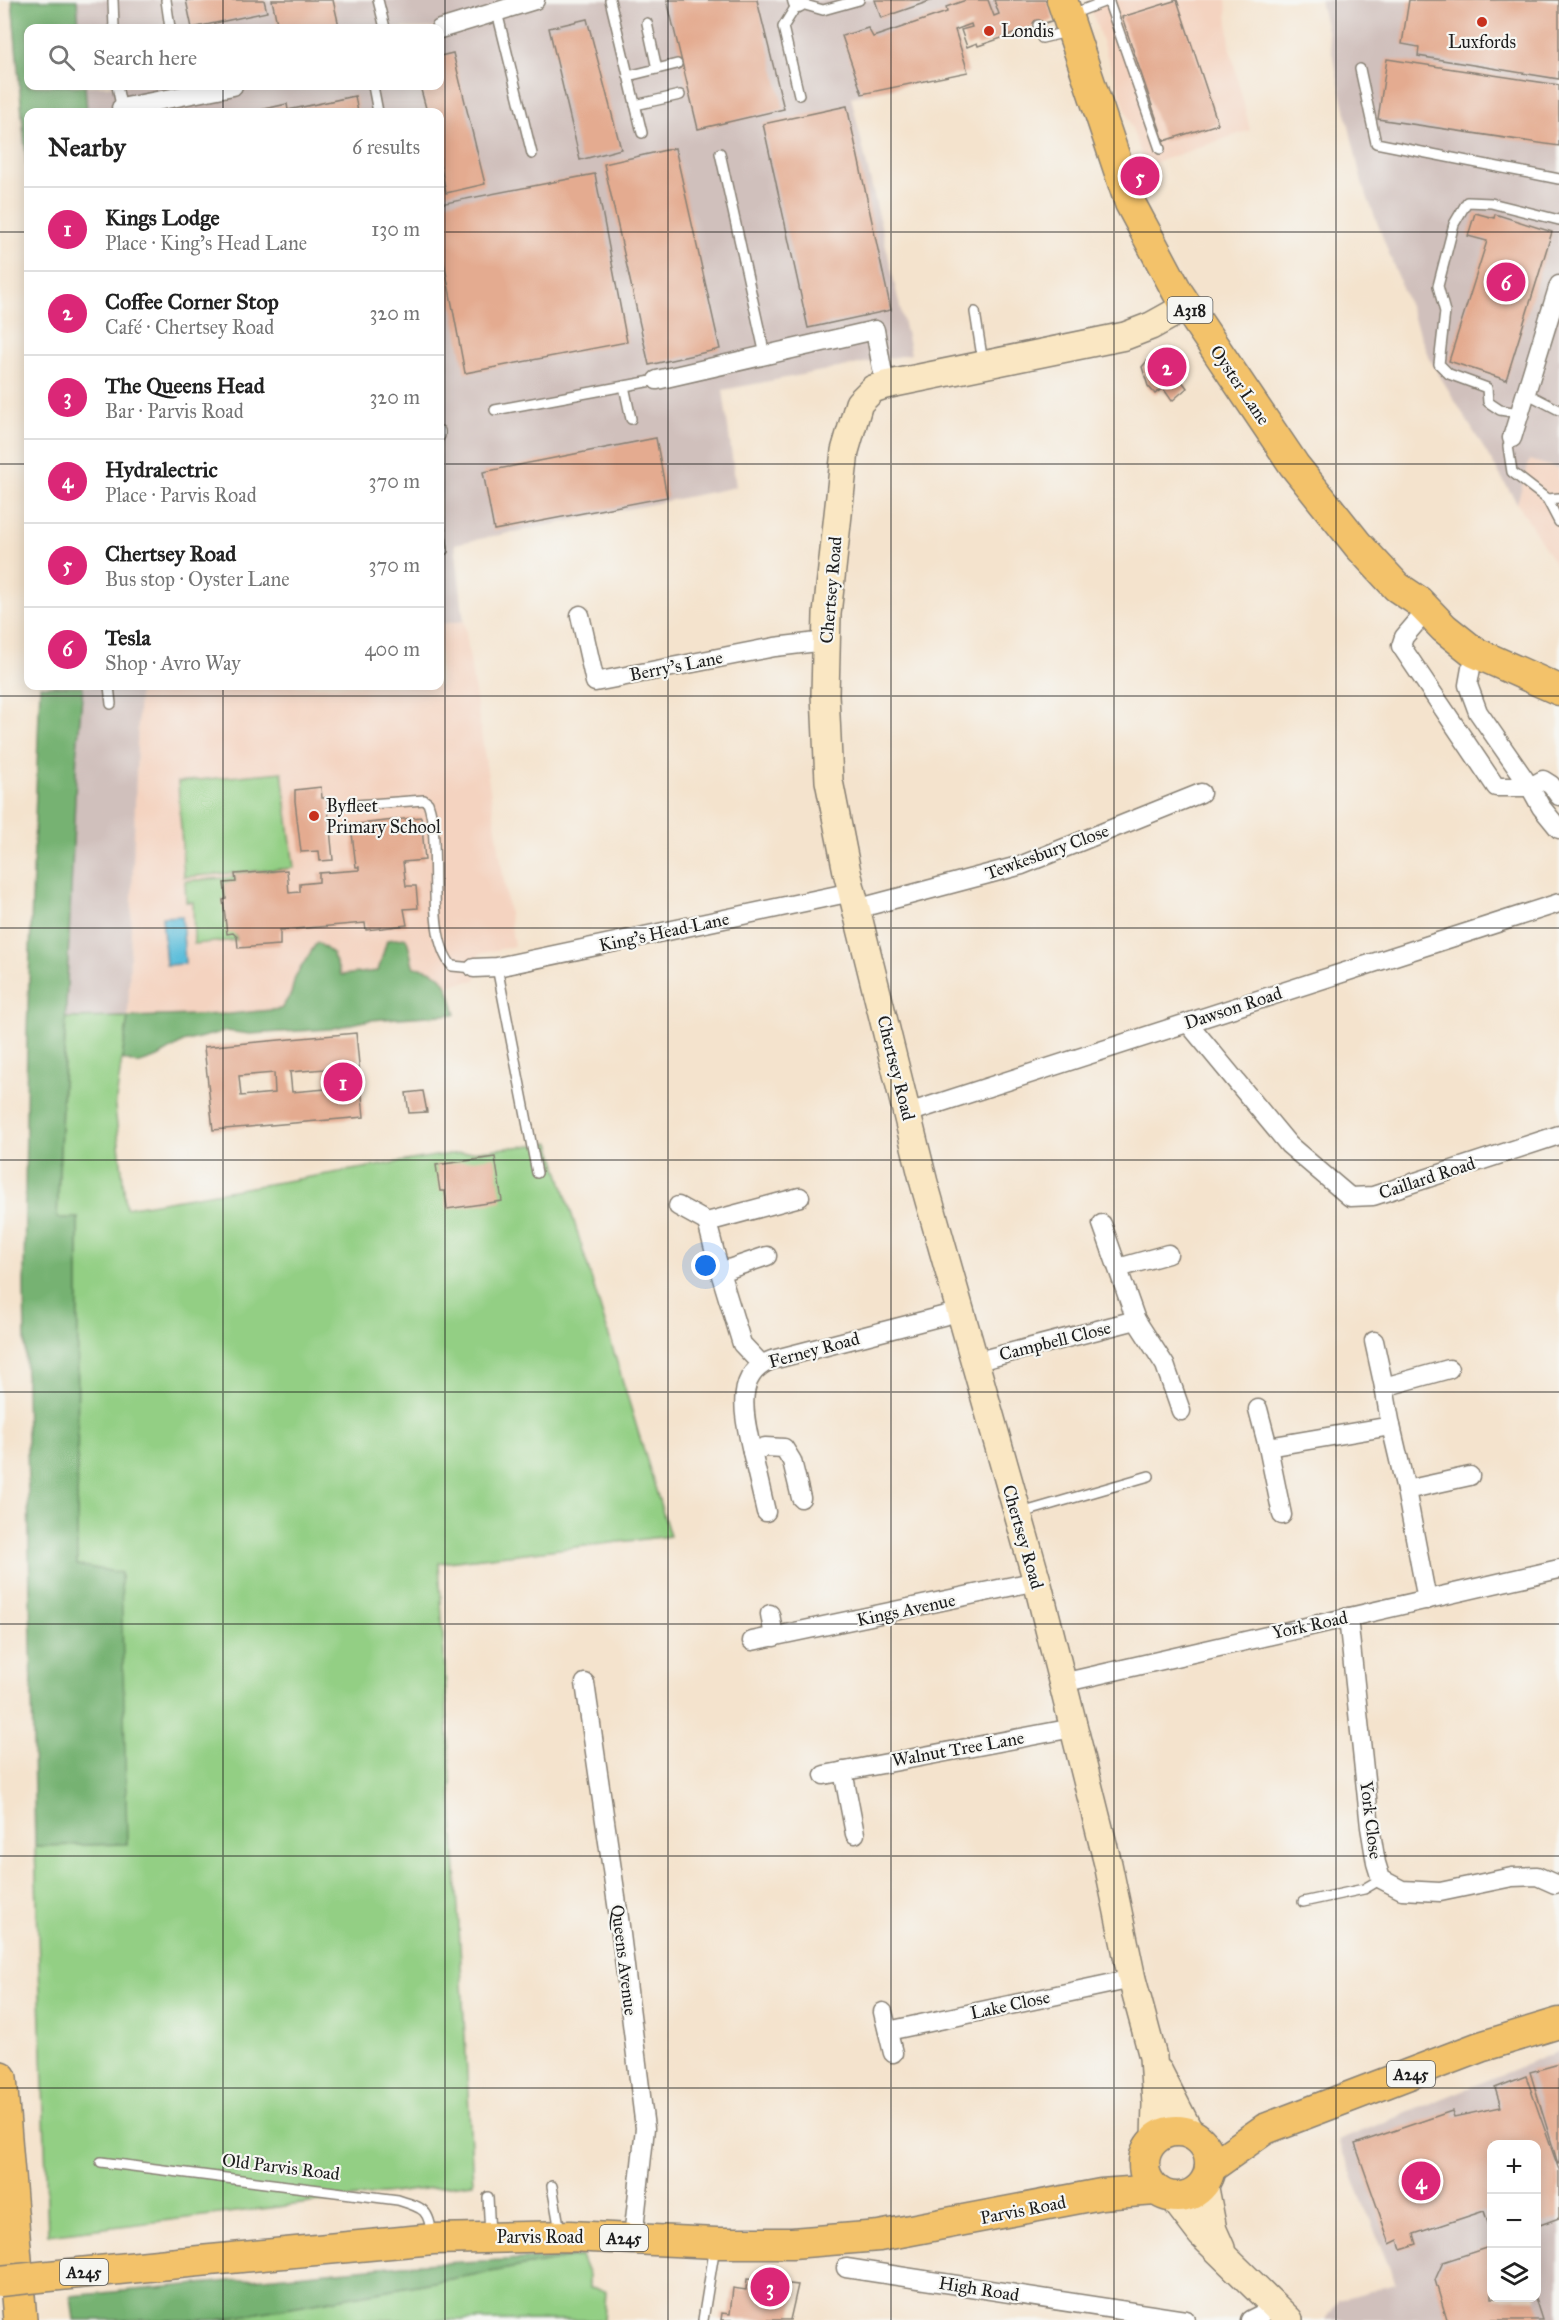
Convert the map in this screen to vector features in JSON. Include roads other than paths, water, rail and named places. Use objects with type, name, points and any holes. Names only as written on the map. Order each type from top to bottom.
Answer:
[{"type":"highway","points":[[0,2078],[20,2320]]},
{"type":"main road","name":"Oyster Lane","points":[[1067,15],[1130,203],[1187,306],[1294,465],[1347,531],[1422,616],[1450,633],[1474,652],[1559,690]]},
{"type":"main road","name":"Oyster Lane","points":[[1422,616],[1430,637],[1471,668]]},
{"type":"main road","name":"A318","points":[[1471,668],[1535,698],[1559,704]]},
{"type":"main road","name":"A245","points":[[1201,2156],[1265,2129],[1480,2047],[1559,2023]]},
{"type":"main road","points":[[1172,2131],[1201,2156],[1190,2194],[1164,2193],[1145,2172],[1149,2150],[1172,2131]]},
{"type":"main road","name":"Parvis Road","points":[[1077,2199],[1149,2150]]},
{"type":"main road","name":"Parvis Road","points":[[0,2281],[433,2239],[560,2237],[633,2238],[716,2244],[792,2243],[879,2236],[1077,2199],[1164,2193]]},
{"type":"street","points":[[444,28],[535,0]]},
{"type":"street","points":[[131,108],[214,90]]},
{"type":"street","points":[[1512,438],[1559,285]]},
{"type":"street","name":"Chertsey Road","points":[[1187,306],[1151,326],[1125,336],[873,389],[860,404],[845,451],[826,641],[825,705],[830,781],[854,901],[958,1312],[1037,1581],[1108,1864],[1132,1979],[1153,2057],[1201,2156]]},
{"type":"street","points":[[657,380],[875,330],[885,385]]},
{"type":"street","name":"Berry's Lane","points":[[580,615],[594,682],[765,649],[826,641]]},
{"type":"street","points":[[1422,616],[1404,637],[1401,646],[1496,787],[1530,787],[1543,780],[1551,785],[1559,796]]},
{"type":"street","points":[[1471,668],[1468,685],[1478,712],[1530,787],[1541,807],[1559,829]]},
{"type":"street","name":"Tewkesbury Close","points":[[854,901],[1022,865],[1201,793]]},
{"type":"street","name":"King's Head Lane","points":[[474,968],[497,967],[854,901]]},
{"type":"street","name":"Dawson Road","points":[[908,1113],[1559,903]]},
{"type":"street","name":"Caillard Road","points":[[1188,1023],[1289,1145],[1350,1197],[1373,1196],[1559,1135]]},
{"type":"street","points":[[678,1206],[707,1222],[800,1197]]},
{"type":"street","points":[[707,1222],[742,1344],[761,1364]]},
{"type":"street","name":"Campbell Close","points":[[1102,1224],[1136,1320],[1165,1365],[1181,1410]]},
{"type":"street","points":[[1118,1268],[1168,1254]]},
{"type":"street","points":[[720,1272],[767,1257]]},
{"type":"street","name":"Ferney Road","points":[[766,1512],[743,1409],[750,1374],[761,1364],[958,1312]]},
{"type":"street","name":"Campbell Close","points":[[974,1362],[1136,1320]]},
{"type":"street","points":[[1374,1341],[1427,1600]]},
{"type":"street","points":[[1384,1387],[1449,1369]]},
{"type":"street","points":[[1258,1409],[1282,1515]]},
{"type":"street","points":[[1268,1447],[1391,1426]]},
{"type":"street","points":[[752,1452],[765,1447],[784,1448],[792,1461],[801,1498]]},
{"type":"street","points":[[1406,1490],[1470,1476]]},
{"type":"street","name":"York Road","points":[[1062,1683],[1559,1569]]},
{"type":"street","name":"Kings Avenue","points":[[752,1641],[1037,1581]]},
{"type":"street","points":[[770,1614],[774,1637]]},
{"type":"street","name":"York Close","points":[[1348,1617],[1370,1827],[1381,1878],[1402,1890],[1440,1892],[1512,1877],[1538,1876],[1555,1884]]},
{"type":"street","name":"Queens Avenue","points":[[585,1683],[618,1907],[645,2128],[633,2238]]},
{"type":"street","name":"Walnut Tree Lane","points":[[824,1775],[1074,1728]]},
{"type":"street","points":[[843,1771],[855,1834]]},
{"type":"street","name":"Lake Close","points":[[888,2031],[1132,1979]]},
{"type":"street","points":[[883,2013],[893,2053]]},
{"type":"street","name":"Chertsey Road","points":[[1149,2150],[1156,2104],[1153,2057]]},
{"type":"street","points":[[1201,2156],[1213,2230],[1224,2255]]},
{"type":"street","points":[[1164,2193],[1201,2234],[1280,2312]]},
{"type":"street","name":"High Road","points":[[846,2268],[1157,2318],[1185,2320]]},
{"type":"street","points":[[1250,2320],[1262,2314],[1280,2312]]},
{"type":"lane","points":[[113,0],[114,24]]},
{"type":"lane","points":[[166,0],[169,24]]},
{"type":"lane","points":[[378,0],[384,24]]},
{"type":"lane","points":[[610,0],[642,133]]},
{"type":"lane","points":[[799,95],[783,27],[797,2],[823,10],[860,0]]},
{"type":"lane","points":[[1038,25],[1042,38],[1067,15],[1108,0],[1161,149]]},
{"type":"lane","points":[[497,12],[532,154]]},
{"type":"lane","points":[[647,23],[657,69]]},
{"type":"lane","points":[[628,76],[677,64]]},
{"type":"lane","points":[[1360,69],[1376,143],[1559,179]]},
{"type":"lane","points":[[118,90],[122,108]]},
{"type":"lane","points":[[374,90],[377,108]]},
{"type":"lane","points":[[635,105],[680,95]]},
{"type":"lane","points":[[720,153],[765,355]]},
{"type":"lane","points":[[1519,413],[1500,410],[1488,402],[1487,388],[1449,374],[1439,364],[1444,312],[1438,286],[1454,224],[1467,202],[1491,203],[1559,220]]},
{"type":"lane","points":[[975,312],[984,364]]},
{"type":"lane","points":[[495,410],[657,380]]},
{"type":"lane","points":[[624,386],[631,419]]},
{"type":"lane","points":[[1526,393],[1559,410]]},
{"type":"lane","points":[[1512,438],[1508,446],[1512,472],[1546,499],[1559,522]]},
{"type":"lane","points":[[1546,499],[1559,498]]},
{"type":"lane","points":[[109,690],[111,704]]},
{"type":"lane","points":[[356,805],[424,800],[428,803],[438,927],[443,956],[452,966],[474,968]]},
{"type":"lane","points":[[497,967],[537,1173]]},
{"type":"lane","points":[[1016,1515],[1149,1476]]},
{"type":"lane","points":[[1303,1902],[1364,1889],[1381,1878]]},
{"type":"lane","name":"Old Parvis Road","points":[[100,2162],[398,2200],[421,2207],[427,2213],[433,2239]]},
{"type":"lane","points":[[552,2186],[560,2219],[560,2237]]},
{"type":"lane","points":[[488,2197],[490,2237]]},
{"type":"lane","points":[[703,2320],[716,2244]]},
{"type":"water","points":[[182,916],[185,964],[166,965],[162,917]]},
{"type":"place","name":"Luxfords","points":[[1482,22]]},
{"type":"place","name":"Londis","points":[[989,31]]},
{"type":"place","name":"Chertsey Road","points":[[1140,176]]},
{"type":"place","name":"Tesla","points":[[1506,282]]},
{"type":"place","name":"Coffee Corner Stop","points":[[1167,367]]},
{"type":"place","name":"Byfleet Primary School","points":[[314,816]]},
{"type":"place","name":"Kings Lodge","points":[[343,1082]]},
{"type":"place","name":"Hydralectric","points":[[1421,2181]]},
{"type":"place","name":"The Queens Head","points":[[770,2287]]}]
